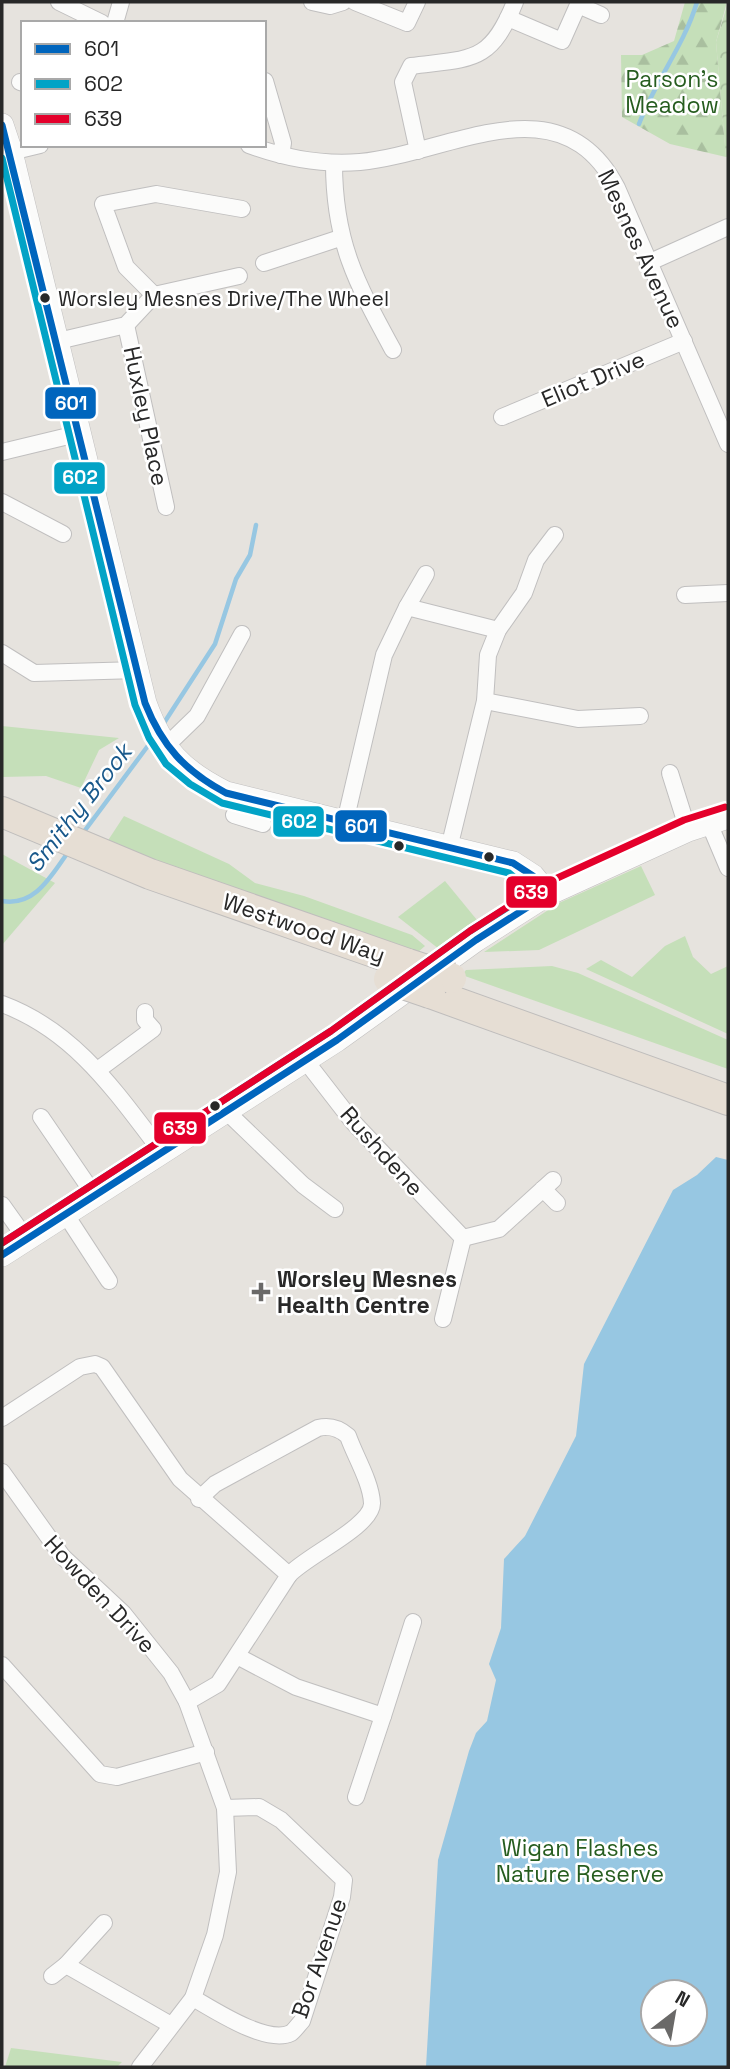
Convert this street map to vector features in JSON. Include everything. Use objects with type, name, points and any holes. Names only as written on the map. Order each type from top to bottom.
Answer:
[{"type":"highway","name":"Westwood Way","points":[[2,812],[42,842],[88,862],[399,972],[728,1079]]},
{"type":"highway","name":"Westwood Way","points":[[2,835],[42,842]]},
{"type":"highway","name":"Westwood Way","points":[[441,986],[728,1100]]},
{"type":"street","points":[[59,2],[98,21]]},
{"type":"street","points":[[116,21],[121,2]]},
{"type":"street","points":[[312,2],[330,6],[343,2]]},
{"type":"street","points":[[355,2],[407,23],[417,2]]},
{"type":"street","points":[[418,151],[403,82],[411,66],[463,59],[484,52],[508,18],[514,2]]},
{"type":"street","points":[[508,18],[562,41],[578,5],[601,15]]},
{"type":"street","points":[[266,84],[283,143],[281,155]]},
{"type":"street","points":[[2,125],[11,152],[138,670],[160,737],[199,780],[226,793],[259,816]]},
{"type":"street","name":"Mesnes Avenue","points":[[255,147],[281,155],[334,163],[373,160],[513,128],[534,127],[564,135],[589,150],[610,175],[728,444]]},
{"type":"street","points":[[11,152],[32,147]]},
{"type":"street","points":[[334,163],[340,238],[363,296],[393,350]]},
{"type":"street","points":[[154,295],[126,267],[103,204],[156,194],[242,209]]},
{"type":"street","points":[[648,263],[728,227]]},
{"type":"street","points":[[264,263],[340,238]]},
{"type":"street","points":[[58,341],[126,325],[154,295],[239,276]]},
{"type":"street","name":"Huxley Place","points":[[126,325],[166,507]]},
{"type":"street","name":"Eliot Drive","points":[[502,417],[684,341]]},
{"type":"street","points":[[2,452],[81,433]]},
{"type":"street","points":[[2,502],[63,534]]},
{"type":"street","points":[[449,848],[485,701],[485,668],[498,630],[524,593],[541,552],[555,535]]},
{"type":"street","points":[[345,822],[384,655],[426,574]]},
{"type":"street","points":[[685,595],[728,593]]},
{"type":"street","points":[[407,607],[498,630]]},
{"type":"street","points":[[160,737],[197,716],[242,634]]},
{"type":"street","points":[[2,653],[34,673],[138,670]]},
{"type":"street","points":[[485,701],[578,719],[616,712],[640,716]]},
{"type":"street","points":[[670,774],[709,823],[728,868]]},
{"type":"street","points":[[234,815],[345,822],[513,863],[533,876],[548,894]]},
{"type":"street","points":[[2,1255],[161,1150],[306,1060],[411,989],[476,940],[548,894],[709,823]]},
{"type":"street","points":[[2,1004],[66,1038],[99,1069],[161,1150]]},
{"type":"street","points":[[99,1069],[159,1029],[145,1020],[145,1012]]},
{"type":"street","name":"Rushdene","points":[[306,1060],[353,1122],[463,1238]]},
{"type":"street","points":[[226,1111],[303,1185],[335,1209]]},
{"type":"street","points":[[41,1117],[95,1196]]},
{"type":"street","points":[[443,1319],[463,1238],[499,1229],[548,1185],[557,1203]]},
{"type":"street","points":[[2,1205],[27,1240]]},
{"type":"street","points":[[66,1215],[109,1280]]},
{"type":"street","points":[[2,1418],[80,1367],[95,1364],[102,1367],[180,1479],[199,1499],[289,1575]]},
{"type":"street","points":[[187,1702],[218,1684],[289,1575],[315,1552],[362,1524],[371,1510],[370,1495],[348,1436],[330,1426],[318,1428],[215,1484],[199,1499]]},
{"type":"street","name":"Howden Drive","points":[[2,1472],[62,1556],[138,1629],[171,1673],[187,1702],[225,1808],[228,1872],[223,1905],[193,1998],[140,2067]]},
{"type":"street","points":[[356,1797],[413,1622]]},
{"type":"street","points":[[237,1656],[296,1687],[383,1716]]},
{"type":"street","points":[[2,1665],[100,1774],[117,1777],[206,1752]]},
{"type":"street","name":"Bor Avenue","points":[[193,1998],[253,2030],[275,2035],[290,2033],[302,2021],[342,1897],[344,1880],[281,1819],[259,1807],[225,1808]]},
{"type":"street","points":[[52,1976],[66,1965],[104,1923]]},
{"type":"street","points":[[66,1965],[171,2025]]},
{"type":"green space","name":"Parson's Meadow","points":[[685,2],[727,2],[716,42],[726,157],[670,144],[622,117],[621,55],[642,55],[674,41]]},
{"type":"green space","points":[[728,2],[728,156],[726,157],[716,42]]},
{"type":"green space","points":[[2,726],[119,738],[99,750],[81,788],[46,776],[2,777]]},
{"type":"green space","points":[[124,816],[229,864],[255,883],[304,896],[412,935],[425,946],[411,958],[103,848]]},
{"type":"green space","points":[[2,854],[55,883],[2,945]]},
{"type":"green space","points":[[641,866],[655,895],[539,950],[484,952],[559,903]]},
{"type":"green space","points":[[445,881],[477,920],[439,949],[398,917]]},
{"type":"green space","points":[[685,936],[693,957],[711,974],[728,966],[728,1034],[586,969],[601,960],[632,977],[665,946]]},
{"type":"green space","points":[[552,966],[578,973],[728,1040],[728,1069],[462,975],[466,970]]},
{"type":"green space","points":[[11,2048],[122,2062],[117,2067],[5,2067]]},
{"type":"water","name":"Wigan Flashes Nature Reserve","points":[[716,1157],[728,1160],[728,2067],[426,2067],[438,1860],[469,1751],[476,1733],[487,1721],[496,1680],[489,1664],[501,1628],[504,1559],[525,1536],[576,1436],[584,1364],[673,1190],[697,1175]]},
{"type":"waterway","name":"Smithy Brook","points":[[639,124],[685,34],[697,2]]},
{"type":"waterway","name":"Smithy Brook","points":[[162,726],[215,644],[236,579],[250,555],[256,525]]},
{"type":"waterway","name":"Smithy Brook","points":[[83,833],[153,739]]},
{"type":"waterway","name":"Smithy Brook","points":[[2,901],[14,902],[34,894],[49,879],[69,851]]},
{"type":"transit line","name":"601","points":[[2,125],[145,703],[167,745],[198,776],[226,793],[513,863],[533,876],[548,894],[476,940],[337,1040],[2,1255]]},
{"type":"transit line","name":"602","points":[[2,158],[135,705],[149,738],[166,764],[190,784],[222,803],[509,873],[532,892],[470,931],[331,1031],[2,1243]]},
{"type":"transit line","name":"639","points":[[2,1243],[331,1031],[470,931],[542,885],[684,820],[725,807]]},
{"type":"place","name":"Worsley Mesnes Drive/The Wheel","points":[[45,298]]},
{"type":"place","name":"Worsley Mesnes Health Centre","points":[[261,1292]]}]
